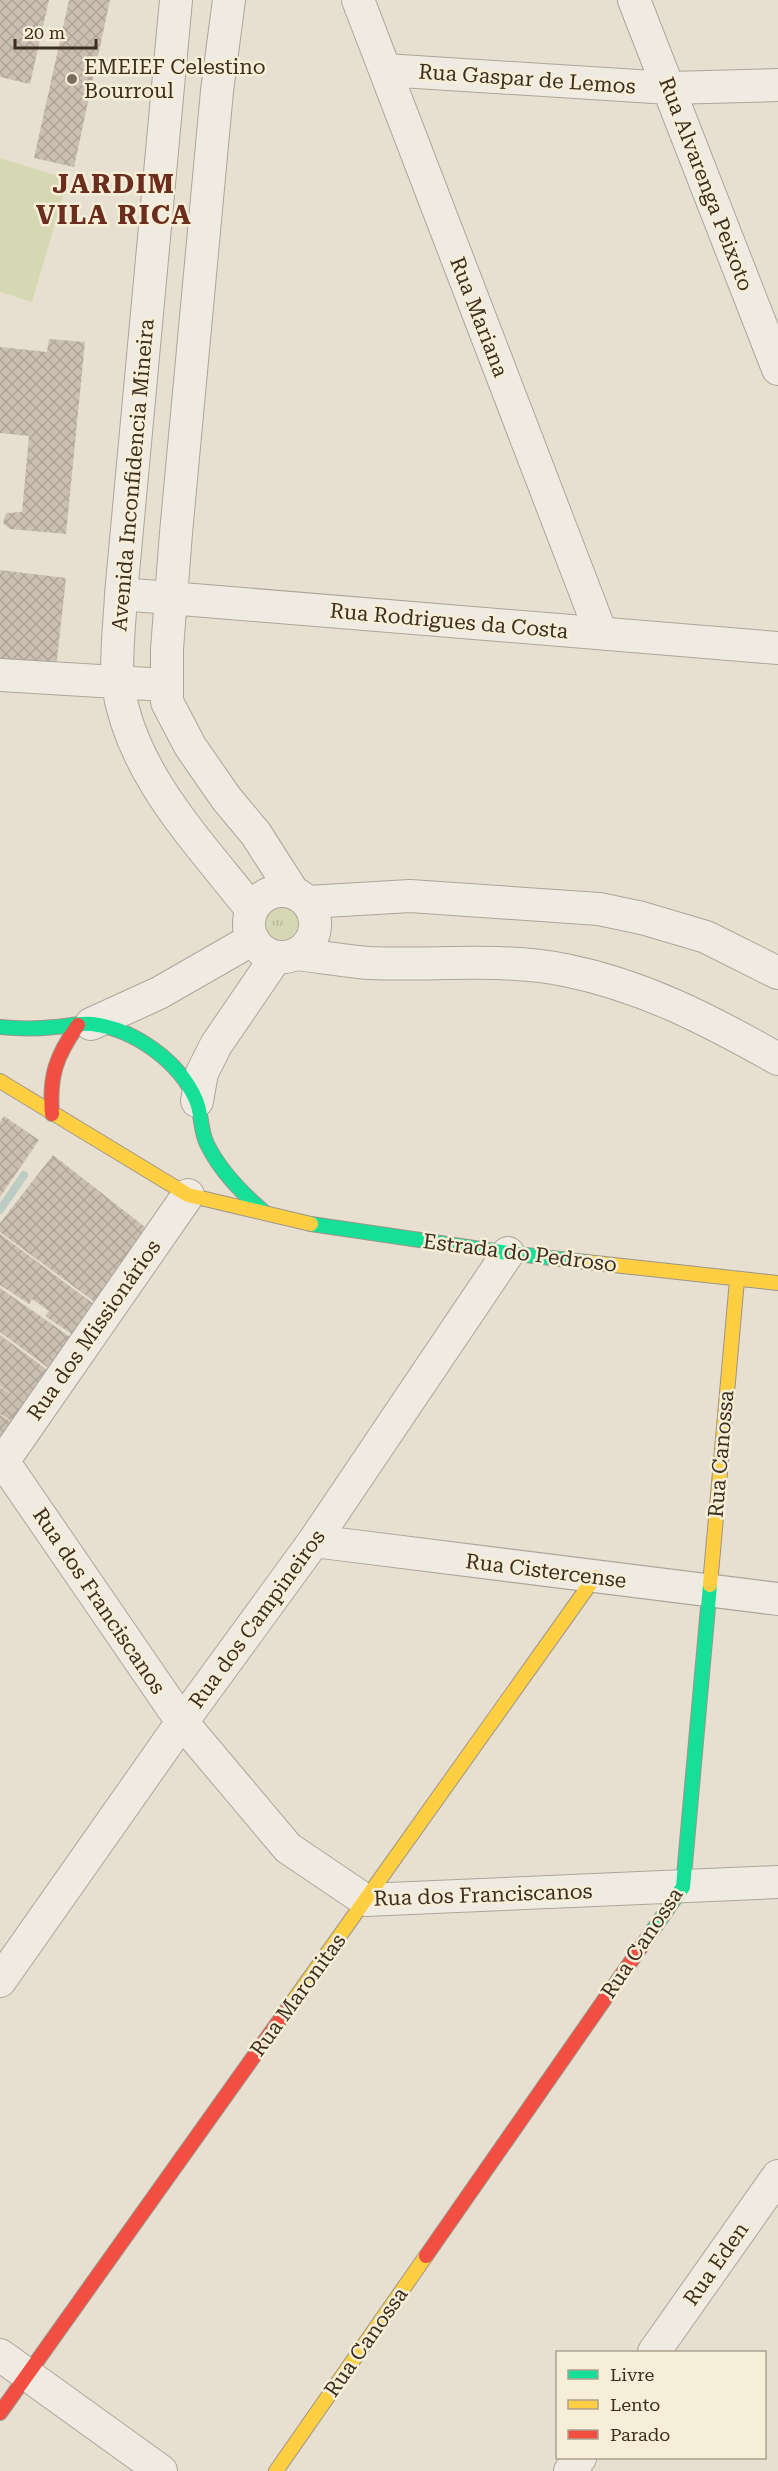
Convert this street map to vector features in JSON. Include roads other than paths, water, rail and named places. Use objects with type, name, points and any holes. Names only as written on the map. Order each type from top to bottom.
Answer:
[{"type":"street","name":"Avenida Inconfidencia Mineira","points":[[177,0],[121,594],[118,682],[125,722],[158,790],[269,940]]},
{"type":"street","points":[[52,1114],[50,1091],[52,1073],[60,1049],[84,1025],[159,993],[269,940],[307,947],[316,925],[314,913],[256,834],[226,798],[190,746],[167,702],[166,685],[172,598],[217,91],[229,0]]},
{"type":"street","name":"Rua Mariana","points":[[358,0],[601,633]]},
{"type":"street","name":"Rua Alvarenga Peixoto","points":[[634,0],[778,369]]},
{"type":"street","name":"Rua Gaspar de Lemos","points":[[385,70],[669,88],[778,85]]},
{"type":"street","name":"Rua Rodrigues da Costa","points":[[121,594],[778,648]]},
{"type":"street","points":[[0,675],[166,685]]},
{"type":"street","points":[[199,1152],[198,1113],[202,1072],[269,940],[257,902],[274,891],[301,897],[410,896],[599,909],[642,918],[706,937],[778,973]]},
{"type":"street","points":[[269,940],[368,963],[508,964],[563,970],[616,982],[666,1000],[778,1059]]},
{"type":"street","name":"Estrada do Pedroso","points":[[0,1027],[29,1030],[84,1025],[118,1031],[158,1052],[185,1081],[212,1153],[230,1181],[264,1212]]},
{"type":"street","name":"Estrada do Pedroso","points":[[0,1081],[52,1114],[189,1190],[301,1222],[508,1253],[778,1283]]},
{"type":"street","name":"Rua dos Missionários","points":[[2,1464],[189,1190]]},
{"type":"street","name":"Rua dos Campineiros","points":[[0,1981],[182,1722],[315,1541],[508,1253]]},
{"type":"street","name":"Rua Canossa","points":[[276,2471],[682,1887],[736,1280]]},
{"type":"street","name":"Rua dos Franciscanos","points":[[2,1464],[182,1722],[288,1848],[365,1900],[778,1882]]},
{"type":"street","name":"Rua Cistercense","points":[[315,1541],[778,1599]]},
{"type":"street","name":"Rua Maronitas","points":[[0,2412],[596,1577]]},
{"type":"street","name":"Rua Eden","points":[[655,2351],[778,2176]]},
{"type":"street","points":[[0,2355],[161,2471]]},
{"type":"waterway","points":[[0,1210],[24,1175]]},
{"type":"place","name":"EMEIEF Celestino Bourroul","points":[[72,79]]},
{"type":"district","name":"JARDIM VILA RICA","points":[[114,200]]}]
